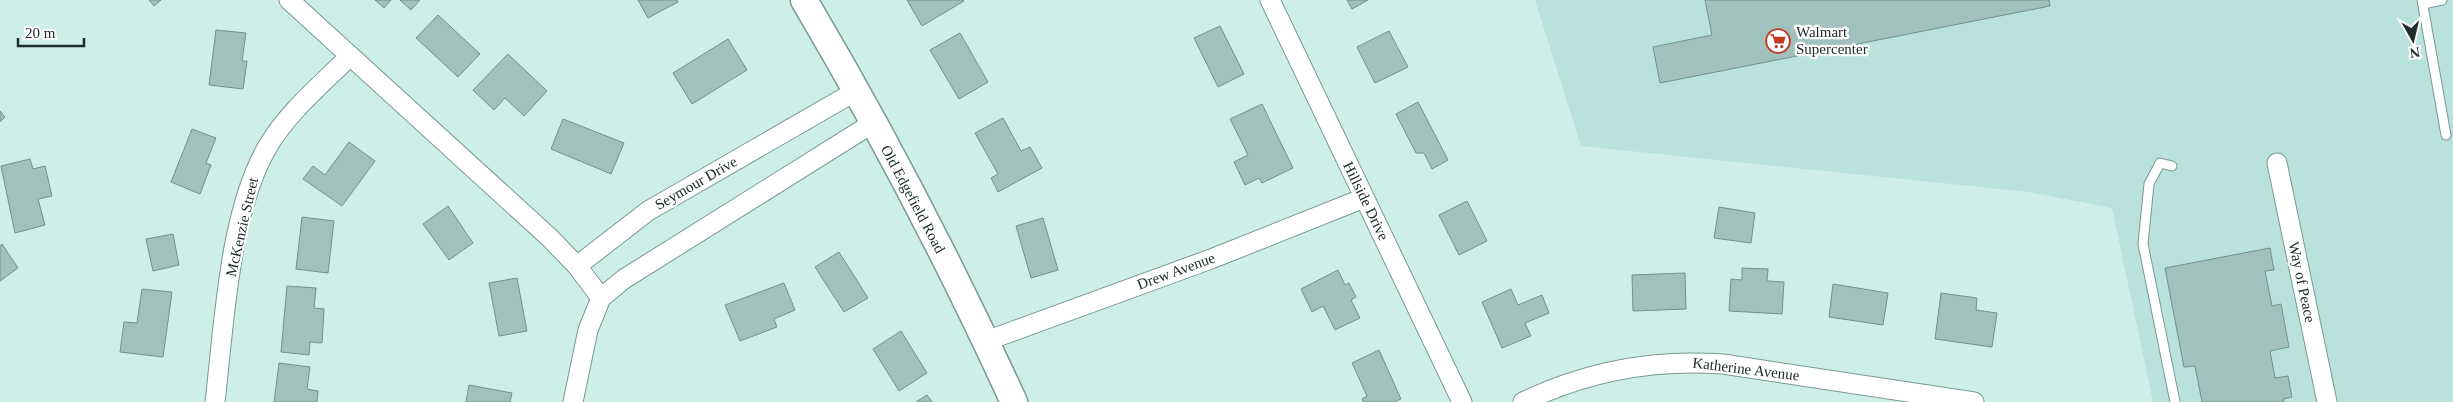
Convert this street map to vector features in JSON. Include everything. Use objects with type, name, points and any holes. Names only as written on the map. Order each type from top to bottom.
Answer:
[{"type":"street","points":[[289,0],[550,238],[577,266],[600,298]]},
{"type":"street","name":"Old Edgefield Road","points":[[804,0],[856,91],[970,306],[1014,402]]},
{"type":"street","name":"Hillside Drive","points":[[1270,0],[1462,402]]},
{"type":"street","name":"McKenzie Street","points":[[215,402],[232,265],[249,185],[269,144],[283,126],[350,56]]},
{"type":"street","name":"Seymour Drive","points":[[577,266],[648,211],[856,91]]},
{"type":"street","points":[[573,402],[588,330],[600,298],[624,279],[873,123]]},
{"type":"street","name":"Way of Peace","points":[[2278,163],[2327,402]]},
{"type":"street","name":"Drew Avenue","points":[[986,341],[1211,259],[1364,198]]},
{"type":"street","name":"Katherine Avenue","points":[[1523,402],[1577,379],[1611,370],[1658,363],[1691,362],[1733,366],[1974,402]]},
{"type":"lane","points":[[2442,0],[2422,2],[2446,135]]},
{"type":"lane","points":[[2172,166],[2160,163],[2149,184],[2143,244],[2175,402]]},
{"type":"shaded area","points":[[1535,0],[2453,0],[2453,402],[2153,402],[2112,208],[2029,192],[1581,146]]},
{"type":"building","points":[[149,0],[161,0],[154,6]]},
{"type":"building","points":[[375,0],[391,0],[384,8]]},
{"type":"building","points":[[400,0],[420,0],[411,10]]},
{"type":"building","points":[[638,0],[677,0],[678,2],[648,18]]},
{"type":"building","points":[[907,0],[963,0],[964,1],[922,26]]},
{"type":"building","points":[[1347,0],[1368,0],[1352,9]]},
{"type":"building","name":"Walmart Supercenter","points":[[1705,0],[2049,0],[2050,6],[1660,83],[1653,47],[1712,35]]},
{"type":"building","points":[[438,15],[480,54],[458,77],[416,38]]},
{"type":"building","points":[[1220,26],[1244,74],[1218,87],[1194,38]]},
{"type":"building","points":[[216,30],[246,33],[242,61],[247,61],[243,89],[209,85]]},
{"type":"building","points":[[1389,31],[1408,67],[1375,83],[1357,47]]},
{"type":"building","points":[[960,33],[988,82],[959,99],[930,50]]},
{"type":"building","points":[[728,39],[747,70],[692,104],[673,73]]},
{"type":"building","points":[[508,54],[547,91],[524,116],[505,98],[494,110],[473,90]]},
{"type":"building","points":[[1418,102],[1448,160],[1432,169],[1424,153],[1416,153],[1396,114]]},
{"type":"building","points":[[1262,104],[1293,168],[1262,183],[1259,178],[1245,185],[1234,162],[1248,155],[1230,119]]},
{"type":"building","points":[[0,111],[5,117],[0,122]]},
{"type":"building","points":[[1003,118],[1021,151],[1030,147],[1042,168],[998,192],[991,178],[998,174],[975,133]]},
{"type":"building","points":[[563,119],[624,143],[611,174],[551,149]]},
{"type":"building","points":[[192,129],[216,138],[206,163],[211,165],[200,194],[171,182]]},
{"type":"building","points":[[349,142],[375,161],[342,206],[303,179],[313,166],[325,175]]},
{"type":"building","points":[[30,159],[33,169],[45,166],[52,196],[38,199],[45,225],[15,233],[1,166]]},
{"type":"building","points":[[1467,201],[1487,241],[1459,255],[1439,215]]},
{"type":"building","points":[[448,206],[473,243],[449,260],[423,224]]},
{"type":"building","points":[[1719,207],[1755,213],[1751,243],[1714,238]]},
{"type":"building","points":[[302,217],[334,221],[328,273],[296,269]]},
{"type":"building","points":[[1043,218],[1058,270],[1031,278],[1016,226]]},
{"type":"building","points":[[173,234],[179,265],[153,271],[146,239]]},
{"type":"building","points":[[2,244],[18,268],[0,281],[0,246]]},
{"type":"building","points":[[2270,248],[2274,270],[2265,271],[2272,306],[2281,304],[2289,347],[2270,351],[2275,378],[2288,376],[2292,397],[2283,399],[2284,402],[2202,402],[2195,366],[2184,367],[2165,268]]},
{"type":"building","points":[[839,252],[868,298],[844,312],[815,267]]},
{"type":"building","points":[[1742,268],[1768,269],[1767,281],[1784,282],[1782,314],[1729,311],[1731,279],[1742,280]]},
{"type":"building","points":[[1338,270],[1345,285],[1349,283],[1356,297],[1351,300],[1360,318],[1335,330],[1323,306],[1312,312],[1301,289]]},
{"type":"building","points":[[1685,273],[1686,309],[1633,311],[1632,275]]},
{"type":"building","points":[[517,278],[527,331],[499,336],[489,283]]},
{"type":"building","points":[[784,283],[795,310],[774,319],[777,327],[740,341],[725,305]]},
{"type":"building","points":[[1833,284],[1888,293],[1883,325],[1829,317]]},
{"type":"building","points":[[287,286],[316,288],[314,308],[324,309],[322,343],[310,342],[309,355],[281,352]]},
{"type":"building","points":[[142,289],[172,292],[163,357],[120,352],[124,322],[137,323]]},
{"type":"building","points":[[1511,289],[1518,305],[1542,295],[1549,313],[1525,323],[1531,336],[1502,348],[1482,302]]},
{"type":"building","points":[[1941,293],[1977,298],[1976,310],[1997,313],[1992,347],[1935,339]]},
{"type":"building","points":[[901,331],[927,373],[899,391],[873,349]]},
{"type":"building","points":[[1379,350],[1401,399],[1394,402],[1363,402],[1362,399],[1367,396],[1352,363]]},
{"type":"building","points":[[279,363],[310,367],[307,389],[318,391],[317,402],[274,402]]},
{"type":"building","points":[[469,385],[512,393],[510,402],[466,402]]},
{"type":"building","points":[[927,395],[932,402],[916,402]]},
{"type":"place","name":"Walmart Supercenter","points":[[1778,41]]}]
